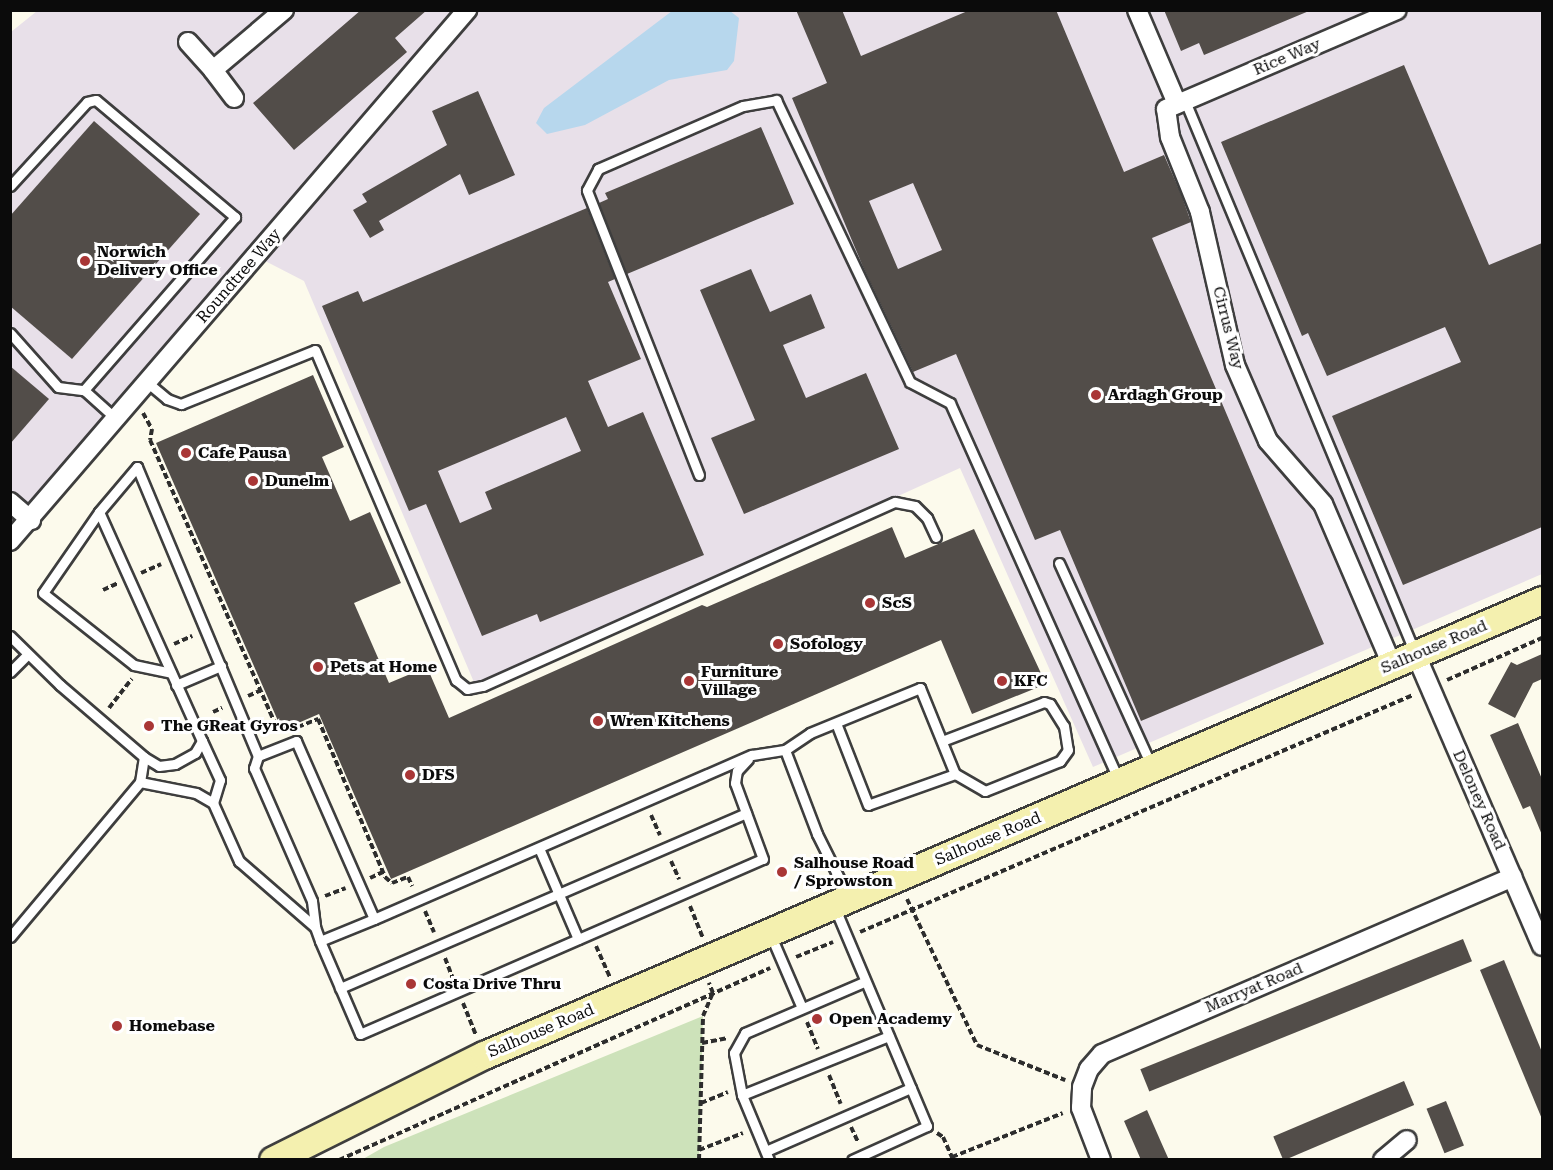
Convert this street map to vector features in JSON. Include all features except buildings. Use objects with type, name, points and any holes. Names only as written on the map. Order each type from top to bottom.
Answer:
[{"type":"street","points":[[213,70],[284,10]]},
{"type":"street","name":"Roundtree Way","points":[[10,541],[31,520],[114,417],[148,383],[467,10]]},
{"type":"street","points":[[1137,10],[1181,102]]},
{"type":"street","name":"Rice Way","points":[[1181,102],[1396,10]]},
{"type":"street","points":[[188,42],[234,98]]},
{"type":"street","name":"Cirrus Way","points":[[1181,102],[1166,109],[1170,137],[1200,212],[1235,365],[1268,441],[1323,504],[1404,660]]},
{"type":"street","points":[[10,502],[31,520]]},
{"type":"street","name":"Salhouse Road","points":[[273,1160],[484,1055],[1154,770],[1542,600]]},
{"type":"street","name":"Deloney Road","points":[[1404,660],[1430,688],[1542,946]]},
{"type":"street","name":"Marryat Road","points":[[1101,1160],[1081,1108],[1082,1087],[1089,1069],[1102,1054],[1512,877]]},
{"type":"street","points":[[1383,1160],[1407,1140]]},
{"type":"lane","points":[[10,186],[87,102],[96,100],[235,218],[84,390]]},
{"type":"lane","points":[[699,475],[587,190],[597,169],[743,105],[776,100],[910,382],[950,403],[1120,784]]},
{"type":"lane","points":[[1181,102],[1404,660]]},
{"type":"lane","points":[[10,333],[58,387],[84,390],[114,417]]},
{"type":"lane","points":[[148,383],[167,399],[181,404],[315,350],[456,680],[467,689],[483,686],[895,502],[915,506],[927,518],[936,537]]},
{"type":"lane","points":[[171,673],[134,665],[43,593],[99,513],[137,467],[258,756],[254,768],[312,901],[315,927],[320,942],[360,1034],[763,859],[735,776],[752,755]]},
{"type":"lane","points":[[99,513],[220,780],[213,803]]},
{"type":"lane","points":[[1059,563],[1154,770]]},
{"type":"lane","points":[[10,636],[27,655],[144,757],[159,766],[175,764],[188,759],[202,741]]},
{"type":"lane","points":[[10,672],[27,655]]},
{"type":"lane","points":[[176,685],[221,666]]},
{"type":"lane","points":[[320,942],[752,755],[785,750],[810,734],[920,688],[955,774],[984,791],[1060,761],[1068,750],[1064,726],[1050,704],[1044,702],[942,741]]},
{"type":"lane","points":[[836,723],[868,805],[955,774]]},
{"type":"lane","points":[[258,756],[296,741],[374,919]]},
{"type":"lane","points":[[785,750],[841,902],[846,937],[927,1126],[852,1160]]},
{"type":"lane","points":[[10,937],[140,782],[144,757]]},
{"type":"lane","points":[[140,782],[196,793],[213,803],[239,861],[315,927]]},
{"type":"lane","points":[[340,988],[746,813]]},
{"type":"lane","points":[[539,848],[578,939]]},
{"type":"lane","points":[[770,932],[802,1008]]},
{"type":"lane","points":[[864,982],[745,1033],[734,1053],[741,1092],[767,1155],[846,1116],[911,1088]]},
{"type":"lane","points":[[741,1092],[889,1036]]},
{"type":"path","points":[[130,400],[146,415],[152,429],[150,440],[190,524],[198,548],[238,634],[280,735],[318,719],[383,872],[392,883],[408,877],[420,899],[484,1055]]},
{"type":"path","points":[[103,590],[198,548]]},
{"type":"path","points":[[846,937],[914,911],[1542,638]]},
{"type":"path","points":[[645,801],[711,958]]},
{"type":"path","points":[[312,901],[383,872]]},
{"type":"path","points":[[897,878],[977,1045],[1082,1087]]},
{"type":"path","points":[[339,1160],[600,1046],[713,993],[703,1016],[699,1160]]},
{"type":"path","points":[[802,1008],[864,1154]]},
{"type":"path","points":[[702,1043],[721,1036],[741,1041]]},
{"type":"path","points":[[701,1103],[741,1092]]},
{"type":"path","points":[[927,1126],[943,1137],[953,1158],[1042,1118],[1081,1108]]},
{"type":"path","points":[[699,1150],[756,1128]]},
{"type":"shaded area","points":[[37,11],[1542,11],[1542,574],[1093,767],[960,468],[476,687],[304,281],[246,251],[168,352],[11,523],[11,32]]},
{"type":"green space","points":[[703,1016],[699,1159],[363,1159],[384,1147]]},
{"type":"water","points":[[672,11],[730,11],[739,18],[734,61],[727,70],[669,80],[585,125],[547,134],[536,123],[544,108]]},
{"type":"place","name":"Norwich Delivery Office","points":[[85,261]]},
{"type":"place","name":"Ardagh Group","points":[[1096,395]]},
{"type":"place","name":"Cafe Pausa","points":[[186,453]]},
{"type":"place","name":"Dunelm","points":[[253,481]]},
{"type":"place","name":"ScS","points":[[870,603]]},
{"type":"place","name":"Sofology","points":[[778,644]]},
{"type":"place","name":"Pets at Home","points":[[318,667]]},
{"type":"place","name":"Furniture Village","points":[[689,681]]},
{"type":"place","name":"KFC","points":[[1002,681]]},
{"type":"place","name":"Wren Kitchens","points":[[598,721]]},
{"type":"place","name":"The GReat Gyros","points":[[149,726]]},
{"type":"place","name":"DFS","points":[[410,775]]},
{"type":"place","name":"Salhouse Road / Sprowston","points":[[782,872]]},
{"type":"place","name":"Costa Drive Thru","points":[[411,984]]},
{"type":"place","name":"Open Academy","points":[[817,1019]]},
{"type":"place","name":"Homebase","points":[[117,1026]]}]
